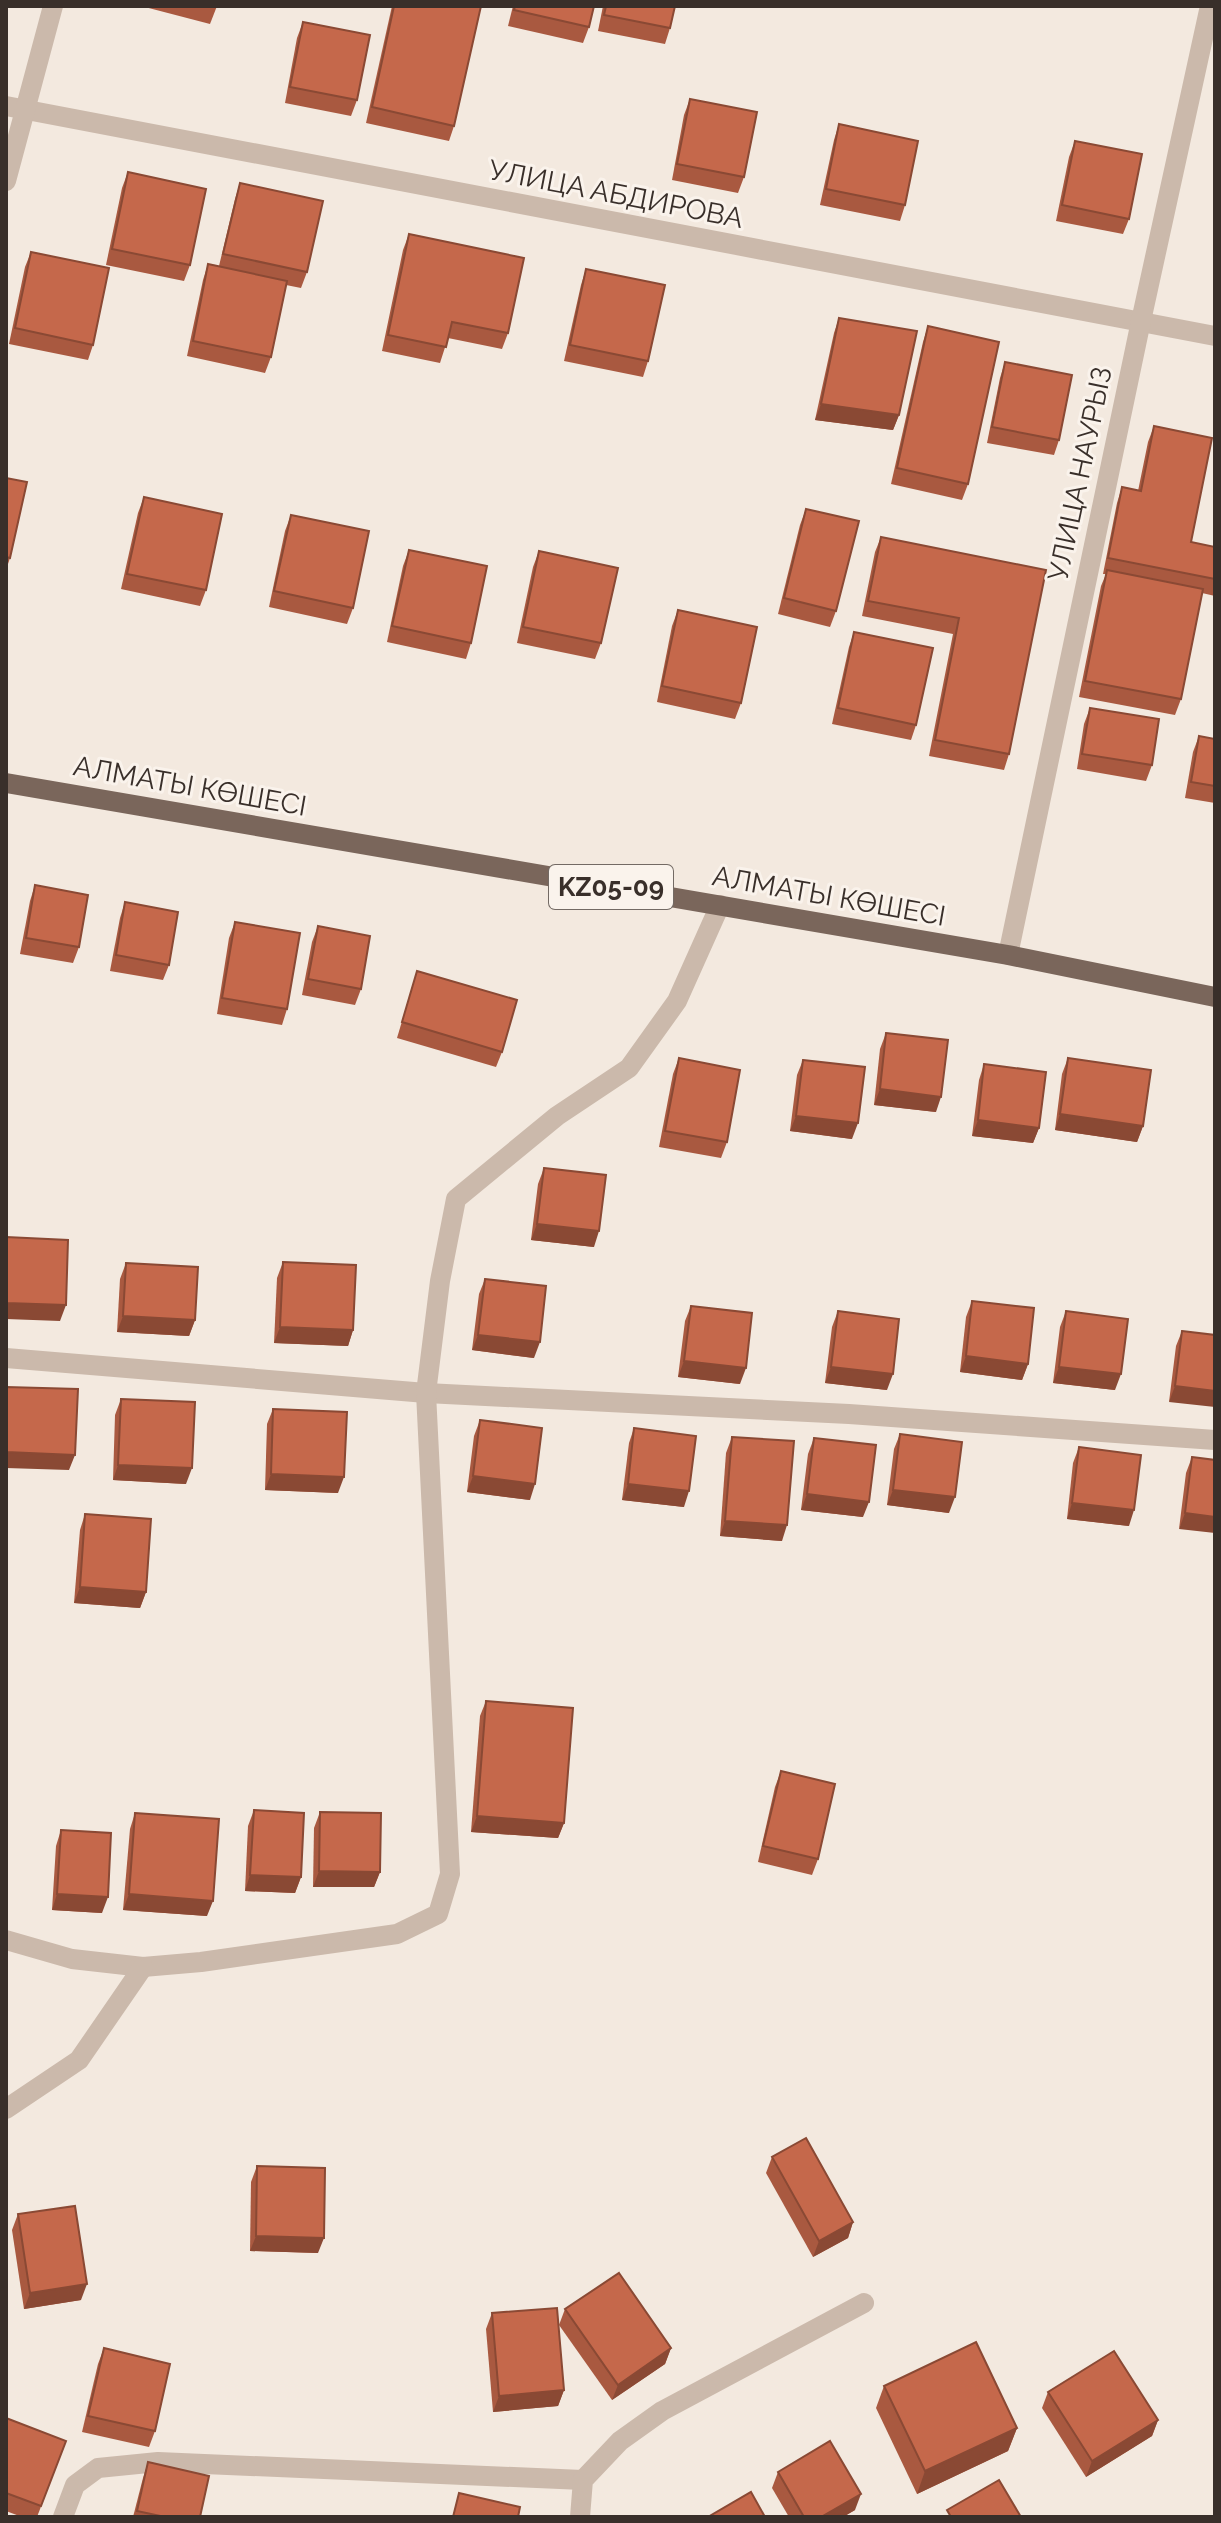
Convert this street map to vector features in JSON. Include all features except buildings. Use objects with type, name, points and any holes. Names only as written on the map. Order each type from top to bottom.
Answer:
[{"type":"main road","name":"АЛМАТЫ КӨШЕСІ","points":[[6,783],[1008,955],[1215,997]]},
{"type":"street","points":[[6,181],[16,109],[53,6]]},
{"type":"street","name":"УЛИЦА НАУРЫЗ","points":[[1008,955],[1210,6]]},
{"type":"street","name":"УЛИЦА АБДИРОВА","points":[[16,109],[1215,336]]},
{"type":"street","points":[[6,1940],[72,1959],[143,1967],[201,1962],[397,1934],[438,1914],[450,1874],[426,1393],[440,1281],[456,1199],[557,1116],[629,1068],[677,1001],[720,905]]},
{"type":"street","points":[[6,1358],[426,1393],[849,1414],[1215,1440]]},
{"type":"street","points":[[6,2109],[79,2060],[143,1967]]},
{"type":"street","points":[[580,2517],[583,2480],[620,2441],[662,2411],[864,2303]]},
{"type":"street","points":[[63,2517],[75,2485],[98,2468],[158,2462],[583,2480]]}]
